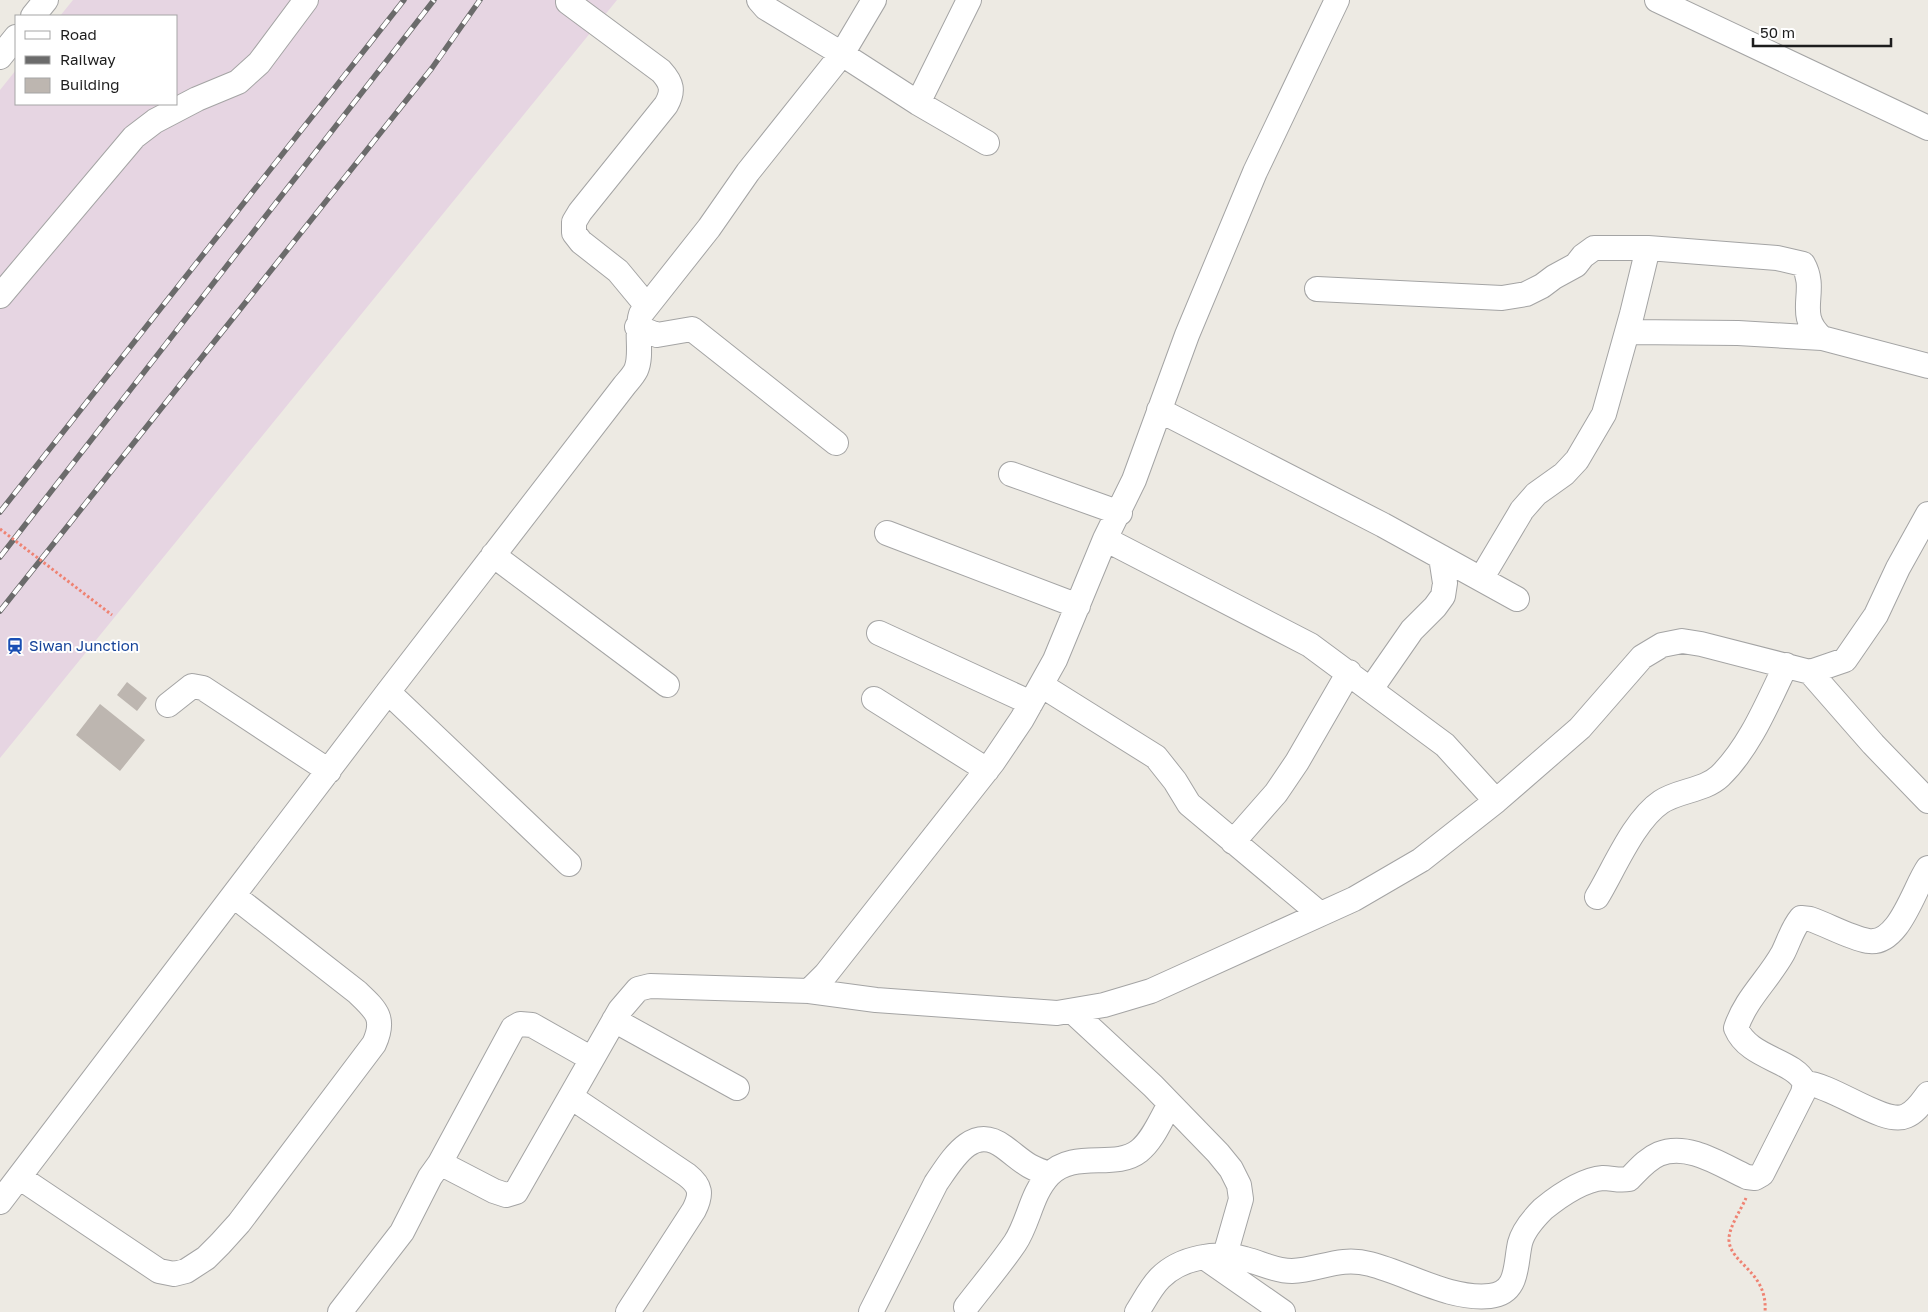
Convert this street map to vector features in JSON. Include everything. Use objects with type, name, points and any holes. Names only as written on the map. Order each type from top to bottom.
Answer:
[{"type":"street","points":[[34,15],[46,0]]},
{"type":"street","points":[[0,296],[134,137],[197,99],[238,82],[259,63],[306,0]]},
{"type":"street","points":[[759,0],[766,8],[987,144]]},
{"type":"street","points":[[0,1202],[636,369],[638,353],[636,327],[640,314],[842,54],[874,0]]},
{"type":"street","points":[[918,103],[969,0]]},
{"type":"street","points":[[809,991],[826,974],[987,770],[1036,694],[1055,660],[1149,443],[1186,335],[1255,172],[1337,0]]},
{"type":"street","points":[[1657,0],[1928,128]]},
{"type":"street","points":[[568,2],[661,71],[669,79],[672,88],[671,96],[666,105],[574,222],[574,233],[581,242],[618,271],[646,306]]},
{"type":"street","points":[[0,57],[15,38]]},
{"type":"street","points":[[1316,289],[1502,298],[1526,294],[1542,286],[1554,276],[1576,266],[1583,256],[1594,248],[1648,248],[1777,258],[1803,264],[1809,275],[1807,317],[1811,329],[1822,338]]},
{"type":"street","points":[[1481,579],[1522,510],[1536,494],[1564,474],[1590,441],[1607,406],[1628,332],[1648,248]]},
{"type":"street","points":[[636,327],[656,334],[692,329],[836,443]]},
{"type":"street","points":[[1628,332],[1738,333],[1822,338],[1928,366]]},
{"type":"street","points":[[1159,410],[1441,557],[1516,599]]},
{"type":"street","points":[[1011,474],[1120,513]]},
{"type":"street","points":[[1810,672],[1845,660],[1860,641],[1876,615],[1898,568],[1928,514]]},
{"type":"street","points":[[887,533],[1078,606]]},
{"type":"street","points":[[1106,539],[1310,645],[1349,672],[1445,745],[1496,801]]},
{"type":"street","points":[[494,556],[667,685]]},
{"type":"street","points":[[1371,689],[1412,630],[1435,607],[1442,596],[1444,583],[1441,557]]},
{"type":"street","points":[[879,633],[1036,694],[1156,757],[1176,781],[1189,804],[1320,914]]},
{"type":"street","points":[[440,1163],[494,1191],[506,1195],[516,1192],[614,1020],[628,999],[638,989],[650,986],[809,991],[876,1000],[1038,1013],[1104,1005],[1151,991],[1376,888],[1438,848],[1496,801],[1580,728],[1642,657],[1662,645],[1682,642],[1701,644],[1810,672],[1873,744],[1928,801]]},
{"type":"street","points":[[1597,897],[1628,843],[1644,820],[1661,802],[1704,786],[1720,777],[1757,724],[1786,665]]},
{"type":"street","points":[[1233,842],[1276,793],[1298,762],[1349,672]]},
{"type":"street","points":[[168,705],[192,686],[203,688],[329,771]]},
{"type":"street","points":[[388,692],[569,864]]},
{"type":"street","points":[[874,699],[987,770]]},
{"type":"street","points":[[1928,868],[1902,919],[1891,933],[1880,939],[1869,941],[1810,919],[1801,918],[1794,926],[1784,952],[1746,1002],[1736,1028],[1739,1036],[1750,1047],[1795,1073],[1805,1083],[1822,1085],[1881,1115],[1893,1118],[1905,1117],[1916,1109],[1928,1094]]},
{"type":"street","points":[[20,1177],[159,1271],[174,1274],[186,1271],[206,1258],[239,1223],[374,1044],[380,1032],[380,1019],[372,1006],[357,992],[234,896]]},
{"type":"street","points":[[1072,1010],[1170,1104],[1218,1153],[1231,1170],[1239,1186],[1241,1199],[1238,1215],[1232,1229],[1214,1256]]},
{"type":"street","points":[[614,1020],[737,1088]]},
{"type":"street","points":[[340,1312],[402,1232],[512,1028],[520,1024],[532,1025],[592,1060]]},
{"type":"street","points":[[1137,1312],[1160,1278],[1183,1263],[1214,1256],[1294,1271],[1343,1261],[1369,1264],[1443,1289],[1478,1296],[1504,1293],[1512,1283],[1516,1273],[1520,1243],[1532,1221],[1543,1210],[1573,1188],[1592,1180],[1629,1179],[1646,1162],[1659,1154],[1684,1150],[1747,1177],[1755,1178],[1762,1174],[1803,1093],[1805,1083]]},
{"type":"street","points":[[571,1097],[687,1175],[697,1183],[700,1191],[699,1200],[694,1210],[628,1312]]},
{"type":"street","points":[[966,1307],[1015,1243],[1039,1188],[1050,1174],[1078,1160],[1121,1158],[1138,1152],[1150,1139],[1170,1104]]},
{"type":"street","points":[[871,1312],[936,1183],[949,1164],[969,1142],[978,1138],[990,1140],[1003,1146],[1030,1168],[1050,1174]]},
{"type":"street","points":[[1214,1256],[1283,1312]]},
{"type":"path","points":[[0,529],[112,615]]},
{"type":"path","points":[[1755,1178],[1733,1225],[1729,1240],[1732,1250],[1756,1277],[1763,1290],[1765,1312]]},
{"type":"shaded area","points":[[73,0],[617,0],[0,758],[0,90],[15,71],[15,105],[178,105],[178,15],[61,15]]},
{"type":"building","points":[[127,682],[147,698],[137,711],[117,695]]},
{"type":"building","points":[[100,704],[145,740],[120,771],[76,735]]},
{"type":"railway","points":[[0,512],[404,0]]},
{"type":"railway","points":[[0,557],[434,0]]},
{"type":"railway","points":[[0,611],[432,68],[480,0]]},
{"type":"place","name":"Siwan Junction","points":[[15,646]]}]
